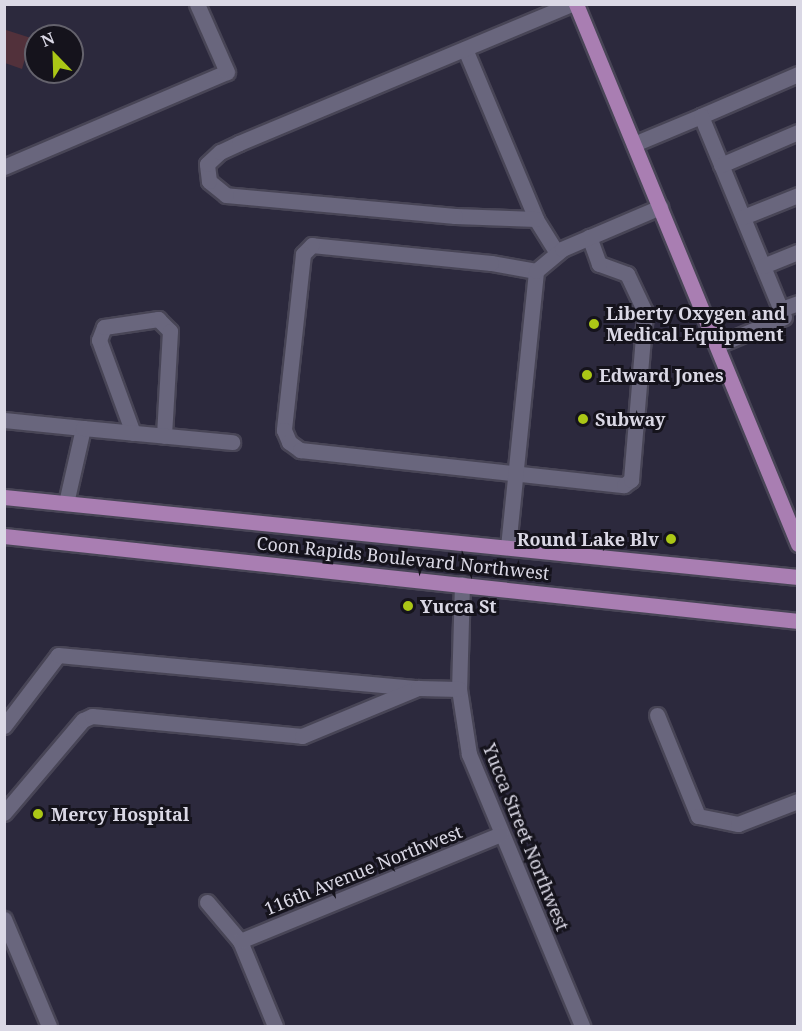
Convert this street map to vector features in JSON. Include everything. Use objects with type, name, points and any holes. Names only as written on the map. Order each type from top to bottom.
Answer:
[{"type":"main road","points":[[576,4],[798,544]]},
{"type":"main road","name":"Coon Rapids Boulevard Northwest","points":[[4,497],[798,577]]},
{"type":"main road","name":"Coon Rapids Boulevard Northwest","points":[[4,536],[798,621]]},
{"type":"street","points":[[4,167],[228,72],[197,4]]},
{"type":"street","points":[[536,219],[455,216],[226,195],[209,181],[207,165],[220,152],[571,4]]},
{"type":"street","points":[[465,49],[536,219],[557,253]]},
{"type":"street","points":[[634,144],[798,74]]},
{"type":"street","points":[[701,116],[763,266],[788,315]]},
{"type":"street","points":[[721,165],[798,132]]},
{"type":"street","points":[[743,217],[798,195]]},
{"type":"street","points":[[508,548],[536,271],[557,253],[660,207]]},
{"type":"street","points":[[536,271],[491,262],[312,245],[303,254],[284,430],[289,442],[300,450],[624,485],[631,480],[645,312],[627,274],[599,264],[589,237]]},
{"type":"street","points":[[763,266],[798,252]]},
{"type":"street","points":[[718,345],[788,315],[798,303]]},
{"type":"street","points":[[133,433],[99,340],[104,327],[158,319],[170,331],[164,436]]},
{"type":"street","points":[[5,419],[232,442]]},
{"type":"street","points":[[66,503],[83,428]]},
{"type":"street","name":"Yucca Street Northwest","points":[[462,584],[459,689],[469,754],[582,1026]]},
{"type":"street","points":[[4,726],[58,655],[418,688],[459,689]]},
{"type":"street","points":[[4,813],[83,720],[92,716],[302,736],[418,688]]},
{"type":"street","points":[[657,715],[698,816],[738,824],[798,801]]},
{"type":"street","name":"116th Avenue Northwest","points":[[240,941],[501,834]]},
{"type":"street","points":[[207,902],[240,941],[275,1026]]},
{"type":"street","points":[[4,919],[49,1026]]},
{"type":"shaded area","points":[[6,30],[24,36],[22,69],[5,63]]},
{"type":"place","name":"Liberty Oxygen and Medical Equipment","points":[[594,324]]},
{"type":"place","name":"Edward Jones","points":[[587,375]]},
{"type":"place","name":"Subway","points":[[583,419]]},
{"type":"place","name":"Round Lake Blv","points":[[671,539]]},
{"type":"place","name":"Yucca St","points":[[408,606]]},
{"type":"place","name":"Mercy Hospital","points":[[38,814]]}]
